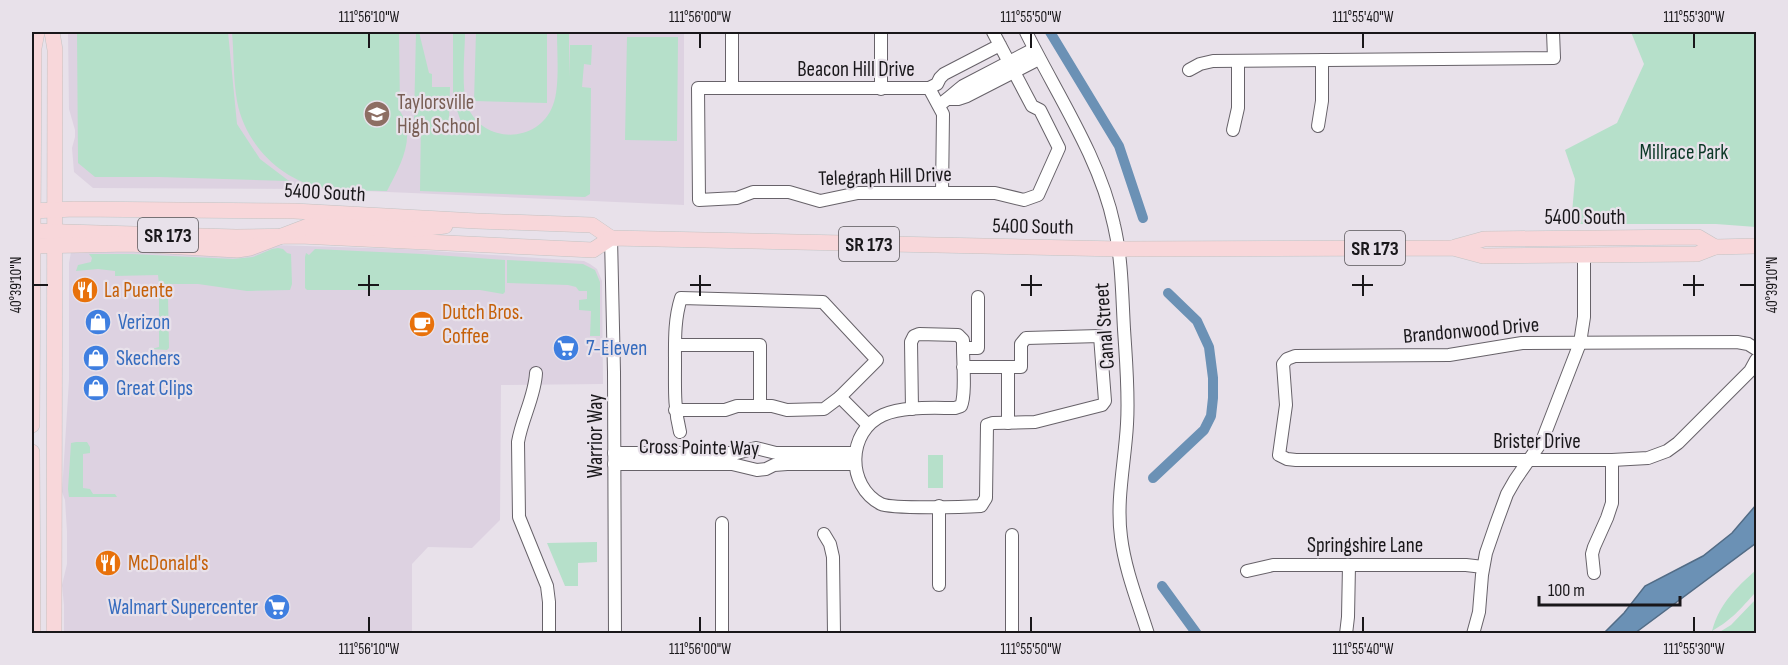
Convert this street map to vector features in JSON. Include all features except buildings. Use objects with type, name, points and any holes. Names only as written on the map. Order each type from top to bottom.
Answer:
[{"type":"main road","points":[[32,425],[32,204],[34,48],[37,32]]},
{"type":"main road","points":[[52,32],[55,50],[56,203],[53,404],[54,633]]},
{"type":"main road","name":"5400 South","points":[[32,204],[294,211],[592,225],[611,238],[1119,249],[1453,248],[1483,256],[1697,254],[1715,247],[1756,246]]},
{"type":"main road","points":[[32,236],[237,250],[250,248],[308,226],[418,229],[477,221]]},
{"type":"main road","name":"5400 South","points":[[280,236],[593,250],[611,238]]},
{"type":"main road","name":"5400 South","points":[[1453,248],[1484,239],[1698,237],[1715,247]]},
{"type":"main road","points":[[32,452],[33,633]]},
{"type":"street","points":[[732,32],[732,88]]},
{"type":"street","points":[[881,32],[881,89]]},
{"type":"street","points":[[993,32],[1012,67]]},
{"type":"street","name":"Canal Street","points":[[1026,32],[1105,190],[1119,249],[1128,405],[1119,511],[1120,529],[1125,558],[1148,633]]},
{"type":"street","points":[[1189,70],[1206,62],[1554,58],[1553,32]]},
{"type":"street","name":"Beacon Hill Drive","points":[[699,200],[699,88],[929,88],[938,84],[944,74],[1000,45]]},
{"type":"street","points":[[942,193],[944,102],[963,86],[1012,67],[1037,54]]},
{"type":"street","points":[[1318,126],[1322,101],[1322,60]]},
{"type":"street","points":[[1233,130],[1238,108],[1238,61]]},
{"type":"street","name":"Telegraph Hill Drive","points":[[699,200],[737,198],[753,192],[789,192],[820,201],[858,193],[995,193],[1024,200],[1038,195],[1059,148],[1040,110],[1032,106],[1012,67]]},
{"type":"street","points":[[929,88],[944,102]]},
{"type":"street","name":"Warrior Way","points":[[611,238],[615,633]]},
{"type":"street","points":[[1473,633],[1479,612],[1483,567],[1507,494],[1542,441],[1580,343],[1584,317],[1584,256]]},
{"type":"street","points":[[963,348],[978,348],[978,297]]},
{"type":"street","points":[[675,410],[725,410],[736,406],[824,410],[877,360],[822,302],[681,298],[675,325],[675,410],[680,432]]},
{"type":"street","points":[[912,409],[912,342],[914,336],[919,334],[958,335],[963,340],[963,368],[963,401],[961,406],[891,412],[868,425],[861,436],[855,459],[862,484],[881,504],[888,506],[978,506],[984,504],[987,425],[1035,422],[1104,404],[1100,336],[1026,338],[1021,345],[1021,367],[963,368]]},
{"type":"street","name":"Brandonwood Drive","points":[[1279,455],[1286,405],[1283,364],[1287,358],[1449,355],[1517,343],[1737,342],[1749,344],[1756,349]]},
{"type":"street","points":[[675,345],[760,345],[760,406]]},
{"type":"street","name":"Brister Drive","points":[[1279,455],[1296,460],[1648,458],[1672,447],[1750,371],[1756,360]]},
{"type":"street","points":[[1008,367],[1008,423]]},
{"type":"street","points":[[536,372],[535,385],[518,442],[519,517],[547,586],[549,633]]},
{"type":"street","points":[[840,397],[868,425]]},
{"type":"street","name":"Cross Pointe Way","points":[[614,459],[737,453],[756,448],[776,453],[855,459]]},
{"type":"street","name":"Cross Pointe Way","points":[[614,459],[732,464],[757,470],[774,465],[855,459]]},
{"type":"street","points":[[1594,573],[1592,554],[1612,503],[1612,460]]},
{"type":"street","points":[[939,506],[939,585]]},
{"type":"street","points":[[722,523],[722,633]]},
{"type":"street","points":[[824,534],[830,544],[833,557],[834,633]]},
{"type":"street","points":[[1012,535],[1012,633]]},
{"type":"street","name":"Springshire Lane","points":[[1247,571],[1273,565],[1466,565],[1483,567]]},
{"type":"street","points":[[1346,633],[1348,565]]},
{"type":"shaded area","name":"Taylorsville High School","points":[[68,32],[684,32],[684,205],[319,189],[93,188],[74,172],[72,148],[75,130],[69,109]]},
{"type":"shaded area","points":[[274,245],[402,249],[584,261],[597,269],[602,281],[603,384],[501,385],[500,520],[472,548],[428,547],[412,564],[412,633],[64,633],[62,585],[67,564],[67,531],[65,500],[62,492],[69,380],[69,263],[71,252]]},
{"type":"green space","points":[[77,32],[228,32],[237,124],[260,159],[289,181],[95,177],[78,163]]},
{"type":"green space","points":[[232,32],[399,33],[400,111],[405,121],[407,141],[401,162],[387,191],[338,190],[307,184],[279,168],[267,158],[256,145],[241,117],[234,75]]},
{"type":"green space","points":[[416,32],[419,32],[429,73],[432,74],[432,87],[450,87],[449,121],[461,122],[453,98],[453,32],[465,32],[464,79],[467,105],[474,118],[485,127],[497,133],[510,135],[524,133],[536,127],[546,118],[553,105],[557,79],[557,32],[569,32],[569,77],[570,45],[592,45],[591,65],[584,64],[582,87],[591,88],[590,194],[585,197],[420,191],[421,120],[414,120]]},
{"type":"green space","points":[[476,32],[547,32],[547,103],[474,101]]},
{"type":"green space","name":"Millrace Park","points":[[1631,32],[1756,32],[1756,227],[1716,224],[1571,224],[1575,179],[1565,150],[1617,123],[1644,64]]},
{"type":"green space","points":[[627,37],[678,37],[677,141],[625,140]]},
{"type":"green space","points":[[278,248],[291,254],[292,284],[290,290],[247,291],[198,284],[159,284],[158,275],[115,276],[115,271],[98,269],[76,271],[78,265],[91,262],[92,258],[89,254],[233,259],[253,257]]},
{"type":"green space","points":[[315,249],[505,260],[505,292],[503,294],[480,290],[307,290],[305,288],[305,257],[306,253],[309,255]]},
{"type":"green space","points":[[507,260],[583,264],[595,270],[600,282],[600,336],[590,336],[591,311],[579,310],[579,300],[587,299],[587,291],[579,291],[576,287],[568,285],[507,283]]},
{"type":"green space","points":[[159,294],[168,296],[169,348],[167,350],[152,349],[159,347]]},
{"type":"green space","points":[[87,442],[90,447],[90,453],[83,454],[83,488],[90,489],[93,494],[115,494],[117,497],[69,497],[71,443]]},
{"type":"green space","points":[[928,455],[943,455],[943,488],[928,488]]},
{"type":"green space","points":[[597,542],[597,562],[578,563],[578,586],[565,586],[547,543]]},
{"type":"green space","points":[[1756,570],[1756,592],[1731,618],[1712,631],[1719,612],[1729,597]]},
{"type":"green space","points":[[1756,599],[1756,633],[1718,633],[1731,625]]},
{"type":"water","points":[[1756,505],[1756,543],[1635,633],[1604,633],[1624,613],[1645,586],[1703,556],[1732,533]]},
{"type":"waterway","points":[[1050,32],[1119,146],[1143,218]]},
{"type":"waterway","points":[[1153,478],[1204,430],[1211,416],[1213,398],[1209,347],[1197,321],[1168,293]]},
{"type":"waterway","points":[[1162,586],[1197,634]]},
{"type":"place","name":"Taylorsville High School","points":[[377,114]]},
{"type":"place","name":"La Puente","points":[[85,290]]},
{"type":"place","name":"Verizon","points":[[98,322]]},
{"type":"place","name":"Dutch Bros. Coffee","points":[[422,324]]},
{"type":"place","name":"7-Eleven","points":[[566,348]]},
{"type":"place","name":"Skechers","points":[[96,358]]},
{"type":"place","name":"Great Clips","points":[[96,388]]},
{"type":"place","name":"McDonald's","points":[[108,563]]},
{"type":"place","name":"Walmart Supercenter","points":[[277,607]]}]
